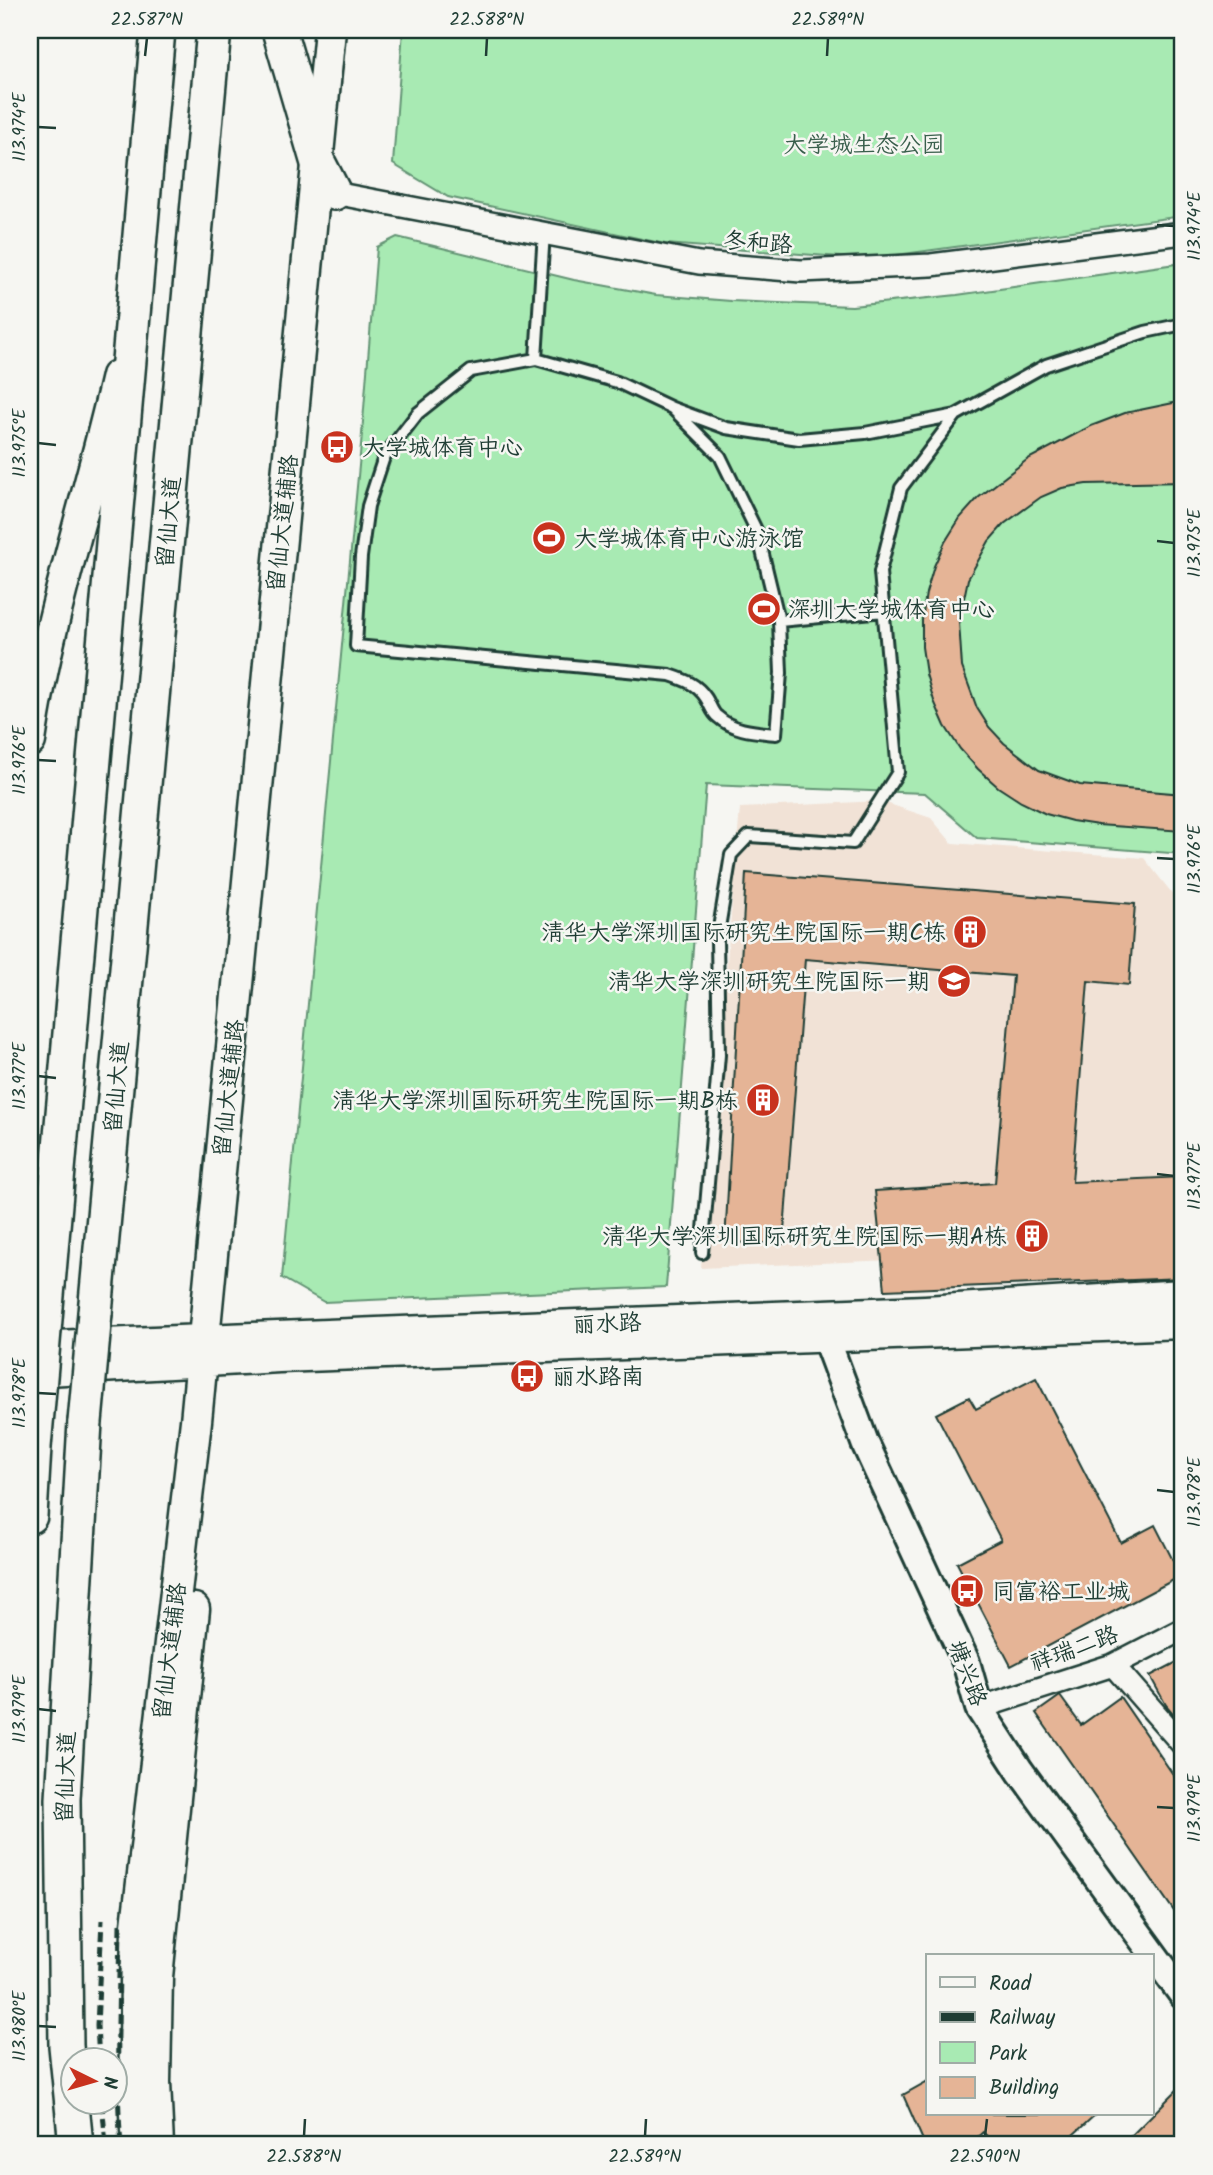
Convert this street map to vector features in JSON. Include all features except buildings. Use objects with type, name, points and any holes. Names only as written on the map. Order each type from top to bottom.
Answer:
[{"type":"main road","points":[[30,1516],[158,30]]},
{"type":"main road","name":"留仙大道","points":[[76,2145],[66,2046],[63,1799],[85,1422],[214,30]]},
{"type":"main road","points":[[279,30],[317,160],[334,193]]},
{"type":"main road","name":"留仙大道辅路","points":[[158,2145],[155,2083],[157,1977],[213,1422],[211,1350],[330,30]]},
{"type":"main road","name":"留仙大道辅路","points":[[137,2145],[134,2099],[136,1925],[211,1350],[350,30]]},
{"type":"main road","points":[[30,741],[45,658],[115,385],[138,277]]},
{"type":"main road","name":"丽水路","points":[[821,1326],[925,1311],[1183,1295]]},
{"type":"main road","name":"丽水路","points":[[30,1347],[211,1350],[821,1326],[1183,1323]]},
{"type":"main road","name":"丽水路","points":[[30,1371],[211,1350]]},
{"type":"street","name":"冬和路","points":[[334,193],[699,263],[801,271],[931,265],[1183,233]]},
{"type":"street","name":"塘兴路","points":[[821,1326],[865,1443],[966,1662],[979,1709],[1023,1775],[1153,1954]]},
{"type":"street","name":"祥瑞二路","points":[[979,1709],[1113,1665],[1183,1629]]},
{"type":"street","points":[[1113,1665],[1183,1745]]},
{"type":"street","name":"塘兴路","points":[[1154,1955],[1183,1995]]},
{"type":"lane","points":[[536,359],[544,232]]},
{"type":"lane","points":[[673,408],[720,456],[758,534],[779,621],[781,673],[776,734],[746,731],[731,725],[716,716],[705,696],[691,682],[670,675],[356,646],[361,557],[368,506],[384,457],[418,413],[471,371],[536,359],[617,382],[673,408],[726,428],[799,439],[865,433],[956,415],[1046,365],[1145,332],[1183,324]]},
{"type":"lane","points":[[702,1253],[719,1055],[717,940],[731,855],[749,836],[853,843],[898,772],[880,572],[901,488],[956,415]]},
{"type":"lane","points":[[779,621],[884,611]]},
{"type":"shaded area","name":"清华大学深圳研究生院国际一期","points":[[880,801],[931,818],[952,843],[1144,858],[1183,907],[1183,1248],[701,1268],[740,808]]},
{"type":"green space","name":"大学城生态公园","points":[[403,30],[1183,30],[1183,216],[867,259],[665,244],[448,197],[393,164]]},
{"type":"green space","name":"深圳大学城体育中心","points":[[397,237],[574,280],[656,295],[852,306],[957,295],[1183,263],[1183,854],[977,838],[925,793],[706,785],[666,1287],[324,1302],[282,1278],[362,434],[377,247]]},
{"type":"railway","points":[[98,2046],[102,1920]]},
{"type":"railway","points":[[120,1924],[118,2063],[121,2145]]},
{"type":"railway","points":[[103,2116],[106,2145]]},
{"type":"place","name":"大学城体育中心","points":[[337,447]]},
{"type":"place","name":"大学城体育中心游泳馆","points":[[549,538]]},
{"type":"place","name":"深圳大学城体育中心","points":[[764,609]]},
{"type":"place","name":"清华大学深圳国际研究生院国际一期C栋","points":[[970,932]]},
{"type":"place","name":"清华大学深圳研究生院国际一期","points":[[954,981]]},
{"type":"place","name":"清华大学深圳国际研究生院国际一期B栋","points":[[763,1100]]},
{"type":"place","name":"清华大学深圳国际研究生院国际一期A栋","points":[[1032,1236]]},
{"type":"place","name":"丽水路南","points":[[527,1376]]},
{"type":"place","name":"同富裕工业城","points":[[967,1591]]}]
